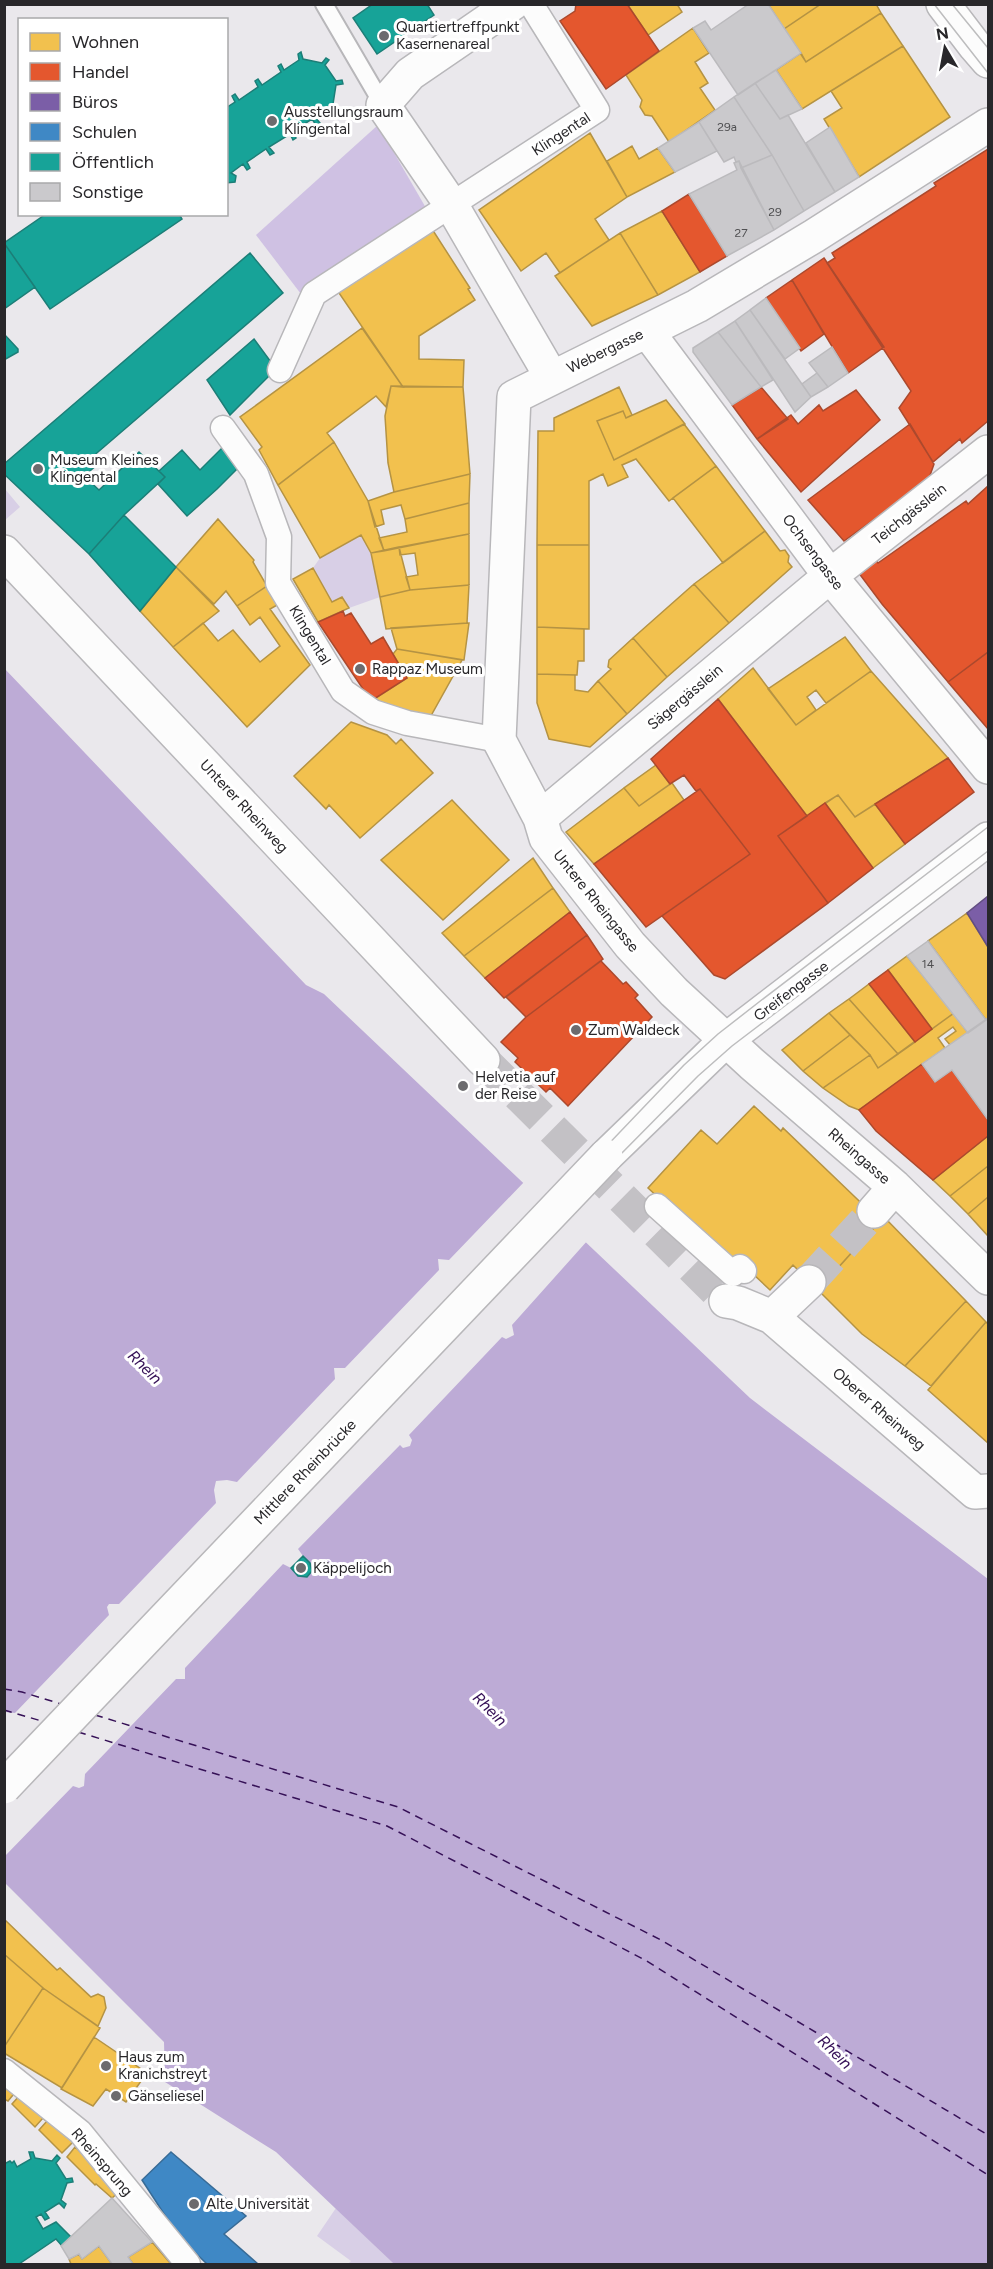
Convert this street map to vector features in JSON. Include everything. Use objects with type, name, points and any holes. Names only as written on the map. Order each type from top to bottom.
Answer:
[{"type":"street","points":[[512,4],[410,74],[383,105],[452,206],[552,378]]},
{"type":"street","name":"Klingental","points":[[280,370],[314,294],[597,110],[531,4]]},
{"type":"street","points":[[943,4],[988,61]]},
{"type":"street","name":"Webergasse","points":[[499,740],[514,397],[697,306],[814,236],[988,125]]},
{"type":"street","name":"Ochsengasse","points":[[647,331],[830,576],[988,767]]},
{"type":"street","name":"Klingental","points":[[223,428],[256,474],[276,526],[279,537],[278,583],[343,691],[373,712],[407,723],[499,740]]},
{"type":"street","name":"Teichgässlein","points":[[830,576],[988,452]]},
{"type":"street","name":"Unterer Rheinweg","points":[[4,552],[483,1060]]},
{"type":"street","name":"Sägergässlein","points":[[540,818],[830,576]]},
{"type":"street","name":"Untere Rheingasse","points":[[499,740],[540,818],[546,838],[630,945],[674,992],[726,1040]]},
{"type":"street","name":"Greifengasse","points":[[606,1156],[726,1040],[988,839]]},
{"type":"street","name":"Rheingasse","points":[[726,1040],[885,1199],[988,1278]]},
{"type":"street","name":"Mittlere Rheinbrücke","points":[[4,1787],[606,1156]]},
{"type":"street","points":[[657,1206],[733,1274],[740,1267],[744,1271]]},
{"type":"street","points":[[726,1301],[738,1303],[772,1317],[809,1282]]},
{"type":"street","name":"Oberer Rheinweg","points":[[772,1317],[975,1492],[988,1491]]},
{"type":"street","name":"Rheinsprung","points":[[4,2071],[80,2132],[188,2265]]},
{"type":"lane","points":[[324,4],[383,105]]},
{"type":"shaded area","points":[[378,125],[426,208],[301,294],[256,235]]},
{"type":"shaded area","points":[[5,489],[20,507],[4,520]]},
{"type":"shaded area","points":[[361,535],[371,553],[380,597],[349,608],[342,597],[332,602],[313,568],[320,558]]},
{"type":"shaded area","points":[[336,2208],[394,2264],[348,2264],[351,2261],[317,2236]]},
{"type":"water","name":"Rhein","points":[[4,668],[306,985],[324,994],[750,1398],[988,1579],[988,2264],[394,2264],[276,2152],[165,2082],[164,2042],[5,1883]]},
{"type":"pier","points":[[525,1181],[588,1240],[512,1325],[514,1335],[506,1339],[502,1337],[409,1435],[412,1440],[410,1446],[403,1448],[400,1445],[298,1549],[303,1556],[291,1568],[283,1564],[185,1668],[185,1679],[176,1679],[85,1774],[84,1786],[79,1788],[73,1786],[5,1856],[5,1712],[15,1713],[109,1615],[107,1607],[109,1604],[119,1604],[216,1503],[214,1490],[216,1481],[237,1482],[335,1379],[334,1368],[345,1368],[439,1270],[438,1259],[449,1260]]},
{"type":"building: Wohnen","points":[[627,4],[677,4],[682,12],[648,35]]},
{"type":"building: Wohnen","points":[[768,4],[821,4],[784,29]]},
{"type":"building: Wohnen","points":[[821,4],[876,4],[881,13],[806,62],[784,29]]},
{"type":"building: Wohnen","points":[[881,13],[903,46],[802,109],[776,70],[801,53],[806,62]]},
{"type":"building: Wohnen","points":[[693,28],[709,53],[695,62],[708,83],[700,88],[715,110],[669,142],[652,116],[645,115],[640,107],[642,100],[626,75]]},
{"type":"building: Wohnen","points":[[903,46],[950,117],[859,177],[824,119],[842,108],[831,91]]},
{"type":"building: Wohnen","points":[[590,133],[627,197],[595,219],[609,240],[560,273],[546,253],[521,271],[479,210]]},
{"type":"building: Wohnen","points":[[632,146],[639,159],[658,148],[675,172],[627,197],[607,161]]},
{"type":"building: Wohnen","points":[[662,211],[700,272],[658,295],[620,233]]},
{"type":"building: Wohnen","points":[[432,229],[470,288],[468,289],[475,300],[419,336],[419,359],[464,360],[463,387],[403,387],[337,290]]},
{"type":"building: Wohnen","points":[[620,233],[658,295],[592,326],[555,276]]},
{"type":"building: Wohnen","points":[[362,328],[403,387],[391,386],[386,407],[376,396],[327,433],[334,442],[278,485],[259,450],[262,447],[240,417]]},
{"type":"building: Wohnen","points":[[391,386],[463,387],[470,474],[394,492],[388,463],[385,416]]},
{"type":"building: Wohnen","points":[[619,387],[632,415],[626,418],[623,411],[597,421],[614,460],[684,424],[716,466],[669,501],[636,459],[622,465],[628,477],[608,486],[603,474],[589,481],[589,545],[537,545],[538,431],[554,431],[554,418]]},
{"type":"building: Wohnen","points":[[666,400],[685,424],[614,460],[597,421],[623,411],[626,418]]},
{"type":"building: Wohnen","points":[[334,442],[368,501],[384,551],[371,553],[361,535],[320,558],[278,485]]},
{"type":"building: Wohnen","points":[[716,466],[765,531],[723,563],[673,498]]},
{"type":"building: Wohnen","points":[[470,474],[469,503],[405,519],[401,505],[381,510],[384,524],[375,527],[368,501],[394,492]]},
{"type":"building: Wohnen","points":[[469,503],[469,534],[384,551],[379,538],[407,532],[405,519]]},
{"type":"building: Wohnen","points":[[218,519],[254,560],[267,586],[237,606],[226,591],[214,604],[176,567]]},
{"type":"building: Wohnen","points":[[765,531],[780,551],[785,550],[792,567],[729,623],[694,584]]},
{"type":"building: Wohnen","points":[[469,534],[469,585],[410,590],[406,577],[418,575],[415,553],[400,555],[399,547]]},
{"type":"building: Wohnen","points":[[537,545],[589,545],[589,629],[537,627]]},
{"type":"building: Wohnen","points":[[399,547],[410,590],[380,597],[371,553]]},
{"type":"building: Wohnen","points":[[176,567],[219,611],[173,647],[140,611]]},
{"type":"building: Wohnen","points":[[313,568],[332,602],[342,597],[349,608],[318,622],[293,579]]},
{"type":"building: Wohnen","points":[[694,584],[729,623],[667,677],[633,638]]},
{"type":"building: Wohnen","points":[[469,585],[467,623],[386,629],[380,597],[410,590]]},
{"type":"building: Wohnen","points":[[267,586],[279,604],[270,609],[310,665],[247,727],[173,647],[203,623],[218,641],[233,630],[260,662],[280,646],[260,617],[250,625],[237,606]]},
{"type":"building: Wohnen","points":[[469,623],[464,660],[397,649],[391,628]]},
{"type":"building: Wohnen","points":[[537,627],[584,629],[584,661],[578,661],[577,675],[537,674]]},
{"type":"building: Wohnen","points":[[845,637],[871,671],[826,703],[816,690],[807,697],[816,710],[796,725],[768,689]]},
{"type":"building: Wohnen","points":[[633,638],[667,677],[627,714],[598,681],[611,669],[608,667],[609,660]]},
{"type":"building: Wohnen","points":[[397,649],[462,660],[428,721],[371,701],[407,678],[393,654]]},
{"type":"building: Wohnen","points":[[753,668],[796,725],[871,671],[948,758],[855,817],[838,795],[807,816],[718,699]]},
{"type":"building: Wohnen","points":[[537,674],[575,675],[575,690],[588,692],[598,681],[627,714],[590,747],[549,739],[537,703]]},
{"type":"building: Wohnen","points":[[351,722],[387,735],[396,744],[401,739],[433,773],[360,838],[329,805],[326,809],[294,776]]},
{"type":"building: Wohnen","points":[[656,765],[670,784],[639,806],[624,788]]},
{"type":"building: Wohnen","points":[[672,783],[684,800],[594,864],[566,832],[624,788],[639,806]]},
{"type":"building: Wohnen","points":[[838,795],[855,817],[875,804],[905,844],[873,868],[825,803]]},
{"type":"building: Wohnen","points":[[452,800],[509,860],[443,920],[381,860]]},
{"type":"building: Wohnen","points":[[533,858],[553,888],[464,956],[442,933]]},
{"type":"building: Wohnen","points":[[553,888],[570,912],[485,978],[464,956]]},
{"type":"building: Wohnen","points":[[967,913],[988,947],[988,1018],[986,1020],[928,941]]},
{"type":"building: Wohnen","points":[[907,956],[954,1013],[932,1029],[888,970]]},
{"type":"building: Wohnen","points":[[869,984],[915,1042],[898,1054],[849,999]]},
{"type":"building: Wohnen","points":[[849,999],[898,1054],[878,1068],[870,1055],[829,1013]]},
{"type":"building: Wohnen","points":[[829,1013],[850,1035],[803,1071],[782,1050]]},
{"type":"building: Wohnen","points":[[954,1013],[968,1033],[951,1046],[945,1039],[956,1031],[953,1027],[938,1038],[945,1048],[859,1110],[849,1106],[823,1088],[870,1055],[878,1068]]},
{"type":"building: Wohnen","points":[[850,1035],[870,1055],[823,1088],[803,1071]]},
{"type":"building: Wohnen","points":[[754,1106],[781,1131],[783,1128],[880,1221],[818,1290],[793,1265],[770,1290],[735,1257],[729,1263],[648,1188],[701,1130],[717,1144]]},
{"type":"building: Wohnen","points":[[988,1136],[988,1166],[950,1196],[933,1180]]},
{"type":"building: Wohnen","points":[[988,1166],[988,1197],[968,1214],[950,1196]]},
{"type":"building: Wohnen","points":[[988,1197],[988,1236],[968,1214]]},
{"type":"building: Wohnen","points":[[884,1217],[966,1301],[905,1366],[862,1334],[818,1290]]},
{"type":"building: Wohnen","points":[[966,1301],[986,1322],[931,1386],[905,1366]]},
{"type":"building: Wohnen","points":[[986,1322],[988,1324],[988,1443],[928,1390]]},
{"type":"building: Wohnen","points":[[4,1919],[57,1970],[60,1968],[91,1997],[98,1994],[104,1997],[106,2008],[98,2026],[43,1988],[4,1954]]},
{"type":"building: Wohnen","points":[[4,1954],[43,1988],[4,2047]]},
{"type":"building: Wohnen","points":[[43,1988],[100,2028],[62,2088],[4,2053],[4,2047]]},
{"type":"building: Wohnen","name":"Haus zum Kranichstreyt","points":[[94,2037],[147,2073],[126,2102],[106,2089],[93,2106],[61,2089]]},
{"type":"building: Wohnen","points":[[4,2080],[18,2089],[8,2101],[4,2099]]},
{"type":"building: Wohnen","points":[[20,2095],[47,2117],[45,2120],[43,2118],[35,2127],[12,2104]]},
{"type":"building: Wohnen","points":[[47,2117],[74,2141],[62,2153],[39,2130],[47,2121],[45,2120]]},
{"type":"building: Wohnen","points":[[75,2147],[120,2191],[112,2198],[95,2185],[67,2157]]},
{"type":"building: Wohnen","points":[[152,2242],[171,2264],[133,2264],[128,2257]]},
{"type":"building: Wohnen","points":[[99,2246],[112,2264],[71,2264],[69,2259],[79,2254],[82,2259]]},
{"type":"building: Handel","points":[[576,4],[627,4],[659,51],[606,89],[560,21],[575,11]]},
{"type":"building: Handel","points":[[988,149],[988,421],[962,443],[960,439],[933,462],[899,408],[911,391],[827,263],[835,258],[832,253],[936,186],[934,183]]},
{"type":"building: Handel","points":[[689,194],[727,256],[700,272],[662,211]]},
{"type":"building: Handel","points":[[824,258],[884,347],[848,373],[792,280]]},
{"type":"building: Handel","points":[[792,280],[824,334],[801,351],[766,298]]},
{"type":"building: Handel","points":[[761,387],[788,419],[757,439],[732,405]]},
{"type":"building: Handel","points":[[856,390],[880,420],[801,492],[757,439],[791,415],[798,424],[819,405],[823,411]]},
{"type":"building: Handel","points":[[910,424],[934,464],[928,481],[844,541],[808,500]]},
{"type":"building: Handel","points":[[988,486],[988,652],[948,682],[858,572],[876,560],[878,563],[966,501],[968,504]]},
{"type":"building: Handel","points":[[343,611],[345,616],[351,613],[371,644],[383,637],[407,678],[371,701],[318,622]]},
{"type":"building: Handel","points":[[988,652],[988,729],[948,682]]},
{"type":"building: Handel","points":[[718,699],[807,816],[778,836],[828,903],[725,979],[714,975],[662,916],[750,854],[700,789],[696,791],[684,775],[670,784],[651,759]]},
{"type":"building: Handel","points":[[948,758],[974,792],[905,844],[875,804]]},
{"type":"building: Handel","points":[[700,789],[750,854],[646,927],[594,864]]},
{"type":"building: Handel","points":[[825,803],[873,868],[828,903],[778,836]]},
{"type":"building: Handel","points":[[570,912],[587,935],[504,998],[485,978]]},
{"type":"building: Handel","points":[[587,935],[603,959],[526,1017],[506,997]]},
{"type":"building: Handel","name":"Zum Waldeck","points":[[601,961],[623,984],[626,982],[638,995],[635,998],[652,1017],[568,1106],[550,1088],[546,1092],[515,1062],[518,1058],[501,1042],[526,1017]]},
{"type":"building: Handel","points":[[888,970],[932,1029],[915,1042],[869,984]]},
{"type":"building: Handel","points":[[922,1064],[935,1082],[952,1070],[988,1120],[988,1136],[933,1180],[876,1131],[859,1110]]},
{"type":"building: Büros","points":[[988,896],[988,947],[967,913]]},
{"type":"building: Schulen","name":"Alte Universität","points":[[171,2152],[246,2216],[224,2234],[258,2264],[207,2264],[179,2237],[142,2180]]},
{"type":"building: Öffentlich","name":"Quartiertreffpunkt Kasernenareal","points":[[373,4],[427,4],[434,15],[377,54],[353,18]]},
{"type":"building: Öffentlich","points":[[301,52],[303,59],[322,63],[326,58],[329,60],[325,65],[336,81],[342,80],[343,84],[336,85],[333,104],[338,108],[336,111],[330,107],[315,117],[320,123],[316,125],[312,119],[293,131],[296,138],[293,140],[290,134],[269,147],[274,153],[270,155],[266,149],[247,162],[250,168],[247,170],[243,164],[231,173],[236,176],[235,182],[228,183],[228,107],[235,102],[232,96],[235,94],[239,100],[258,87],[255,81],[258,79],[262,85],[281,72],[278,66],[281,64],[284,70],[299,60],[298,54]]},
{"type":"building: Öffentlich","points":[[43,216],[180,216],[182,219],[50,309],[4,243]]},
{"type":"building: Öffentlich","points":[[4,243],[35,287],[4,309]]},
{"type":"building: Öffentlich","points":[[250,253],[283,293],[91,458],[97,465],[84,476],[99,490],[139,452],[165,477],[124,515],[89,554],[4,474],[4,464]]},
{"type":"building: Öffentlich","points":[[4,334],[18,349],[18,352],[4,360]]},
{"type":"building: Öffentlich","points":[[254,339],[276,369],[230,415],[207,380]]},
{"type":"building: Öffentlich","points":[[223,447],[240,466],[187,516],[158,484],[165,477],[159,471],[182,450],[200,470]]},
{"type":"building: Öffentlich","points":[[124,515],[176,567],[140,611],[89,554]]},
{"type":"building: Öffentlich","points":[[303,1556],[310,1563],[312,1571],[307,1577],[298,1576],[291,1568]]},
{"type":"building: Öffentlich","points":[[29,2152],[33,2152],[35,2158],[52,2161],[57,2155],[60,2158],[56,2163],[66,2179],[72,2178],[73,2182],[67,2183],[61,2200],[66,2204],[64,2208],[59,2203],[45,2212],[49,2218],[45,2220],[41,2214],[36,2217],[43,2229],[56,2222],[71,2237],[62,2246],[56,2239],[19,2264],[4,2264],[4,2164],[14,2161],[17,2167],[31,2159]]},
{"type":"building: Sonstige","points":[[749,4],[768,4],[801,53],[738,95],[693,28],[705,21],[711,30]]},
{"type":"building: Sonstige","points":[[776,70],[802,109],[780,119],[755,83]]},
{"type":"building: Sonstige","points":[[755,83],[780,119],[788,115],[835,192],[804,211],[772,155],[734,97]]},
{"type":"building: Sonstige","points":[[734,97],[772,155],[741,168],[739,161],[736,162],[734,157],[724,162],[699,122]]},
{"type":"building: Sonstige","points":[[699,122],[717,151],[675,172],[658,148]]},
{"type":"building: Sonstige","points":[[830,127],[859,177],[835,192],[806,143]]},
{"type":"building: Sonstige","points":[[772,155],[804,211],[774,230],[741,168]]},
{"type":"building: Sonstige","points":[[739,161],[774,230],[727,256],[689,194],[737,170],[734,163]]},
{"type":"building: Sonstige","points":[[766,298],[800,348],[785,359],[750,310]]},
{"type":"building: Sonstige","points":[[750,310],[811,397],[795,412],[735,321]]},
{"type":"building: Sonstige","points":[[735,321],[773,380],[761,387],[718,332]]},
{"type":"building: Sonstige","points":[[718,332],[761,387],[732,405],[693,352],[693,348]]},
{"type":"building: Sonstige","points":[[832,347],[848,373],[828,387],[809,363]]},
{"type":"building: Sonstige","points":[[817,373],[828,387],[811,397],[802,384]]},
{"type":"building: Sonstige","points":[[928,941],[986,1020],[968,1033],[907,956]]},
{"type":"building: Sonstige","points":[[988,1018],[988,1120],[952,1070],[935,1082],[922,1064]]},
{"type":"building: Sonstige","points":[[112,2198],[152,2242],[128,2257],[133,2264],[112,2264],[99,2246],[82,2259],[79,2254],[69,2259],[61,2246]]},
{"type":"ferry route","points":[[4,1689],[61,1704]]},
{"type":"ferry route","points":[[4,1710],[45,1722]]},
{"type":"ferry route","points":[[95,1715],[398,1807],[661,1940],[988,2135]]},
{"type":"ferry route","points":[[78,1732],[387,1826],[645,1960],[988,2175]]},
{"type":"tunnel","points":[[483,1060],[726,1301]]},
{"type":"tunnel","points":[[809,1282],[874,1211]]},
{"type":"tram line","points":[[934,4],[988,73]]},
{"type":"tram line","points":[[952,4],[988,48]]},
{"type":"tram line","points":[[4,1777],[684,1065],[718,1034],[988,827]]},
{"type":"tram line","points":[[4,1799],[698,1076],[732,1046],[988,851]]},
{"type":"place","name":"Quartiertreffpunkt Kasernenareal","points":[[384,36]]},
{"type":"place","name":"Ausstellungsraum Klingental","points":[[272,121]]},
{"type":"place","name":"Museum Kleines Klingental","points":[[38,469]]},
{"type":"place","name":"Rappaz Museum","points":[[360,669]]},
{"type":"place","name":"Zum Waldeck","points":[[576,1030]]},
{"type":"place","name":"Helvetia auf der Reise","points":[[463,1086]]},
{"type":"place","name":"Käppelijoch","points":[[301,1568]]},
{"type":"place","name":"Haus zum Kranichstreyt","points":[[106,2066]]},
{"type":"place","name":"Gänseliesel","points":[[116,2096]]},
{"type":"place","name":"Alte Universität","points":[[194,2204]]}]
